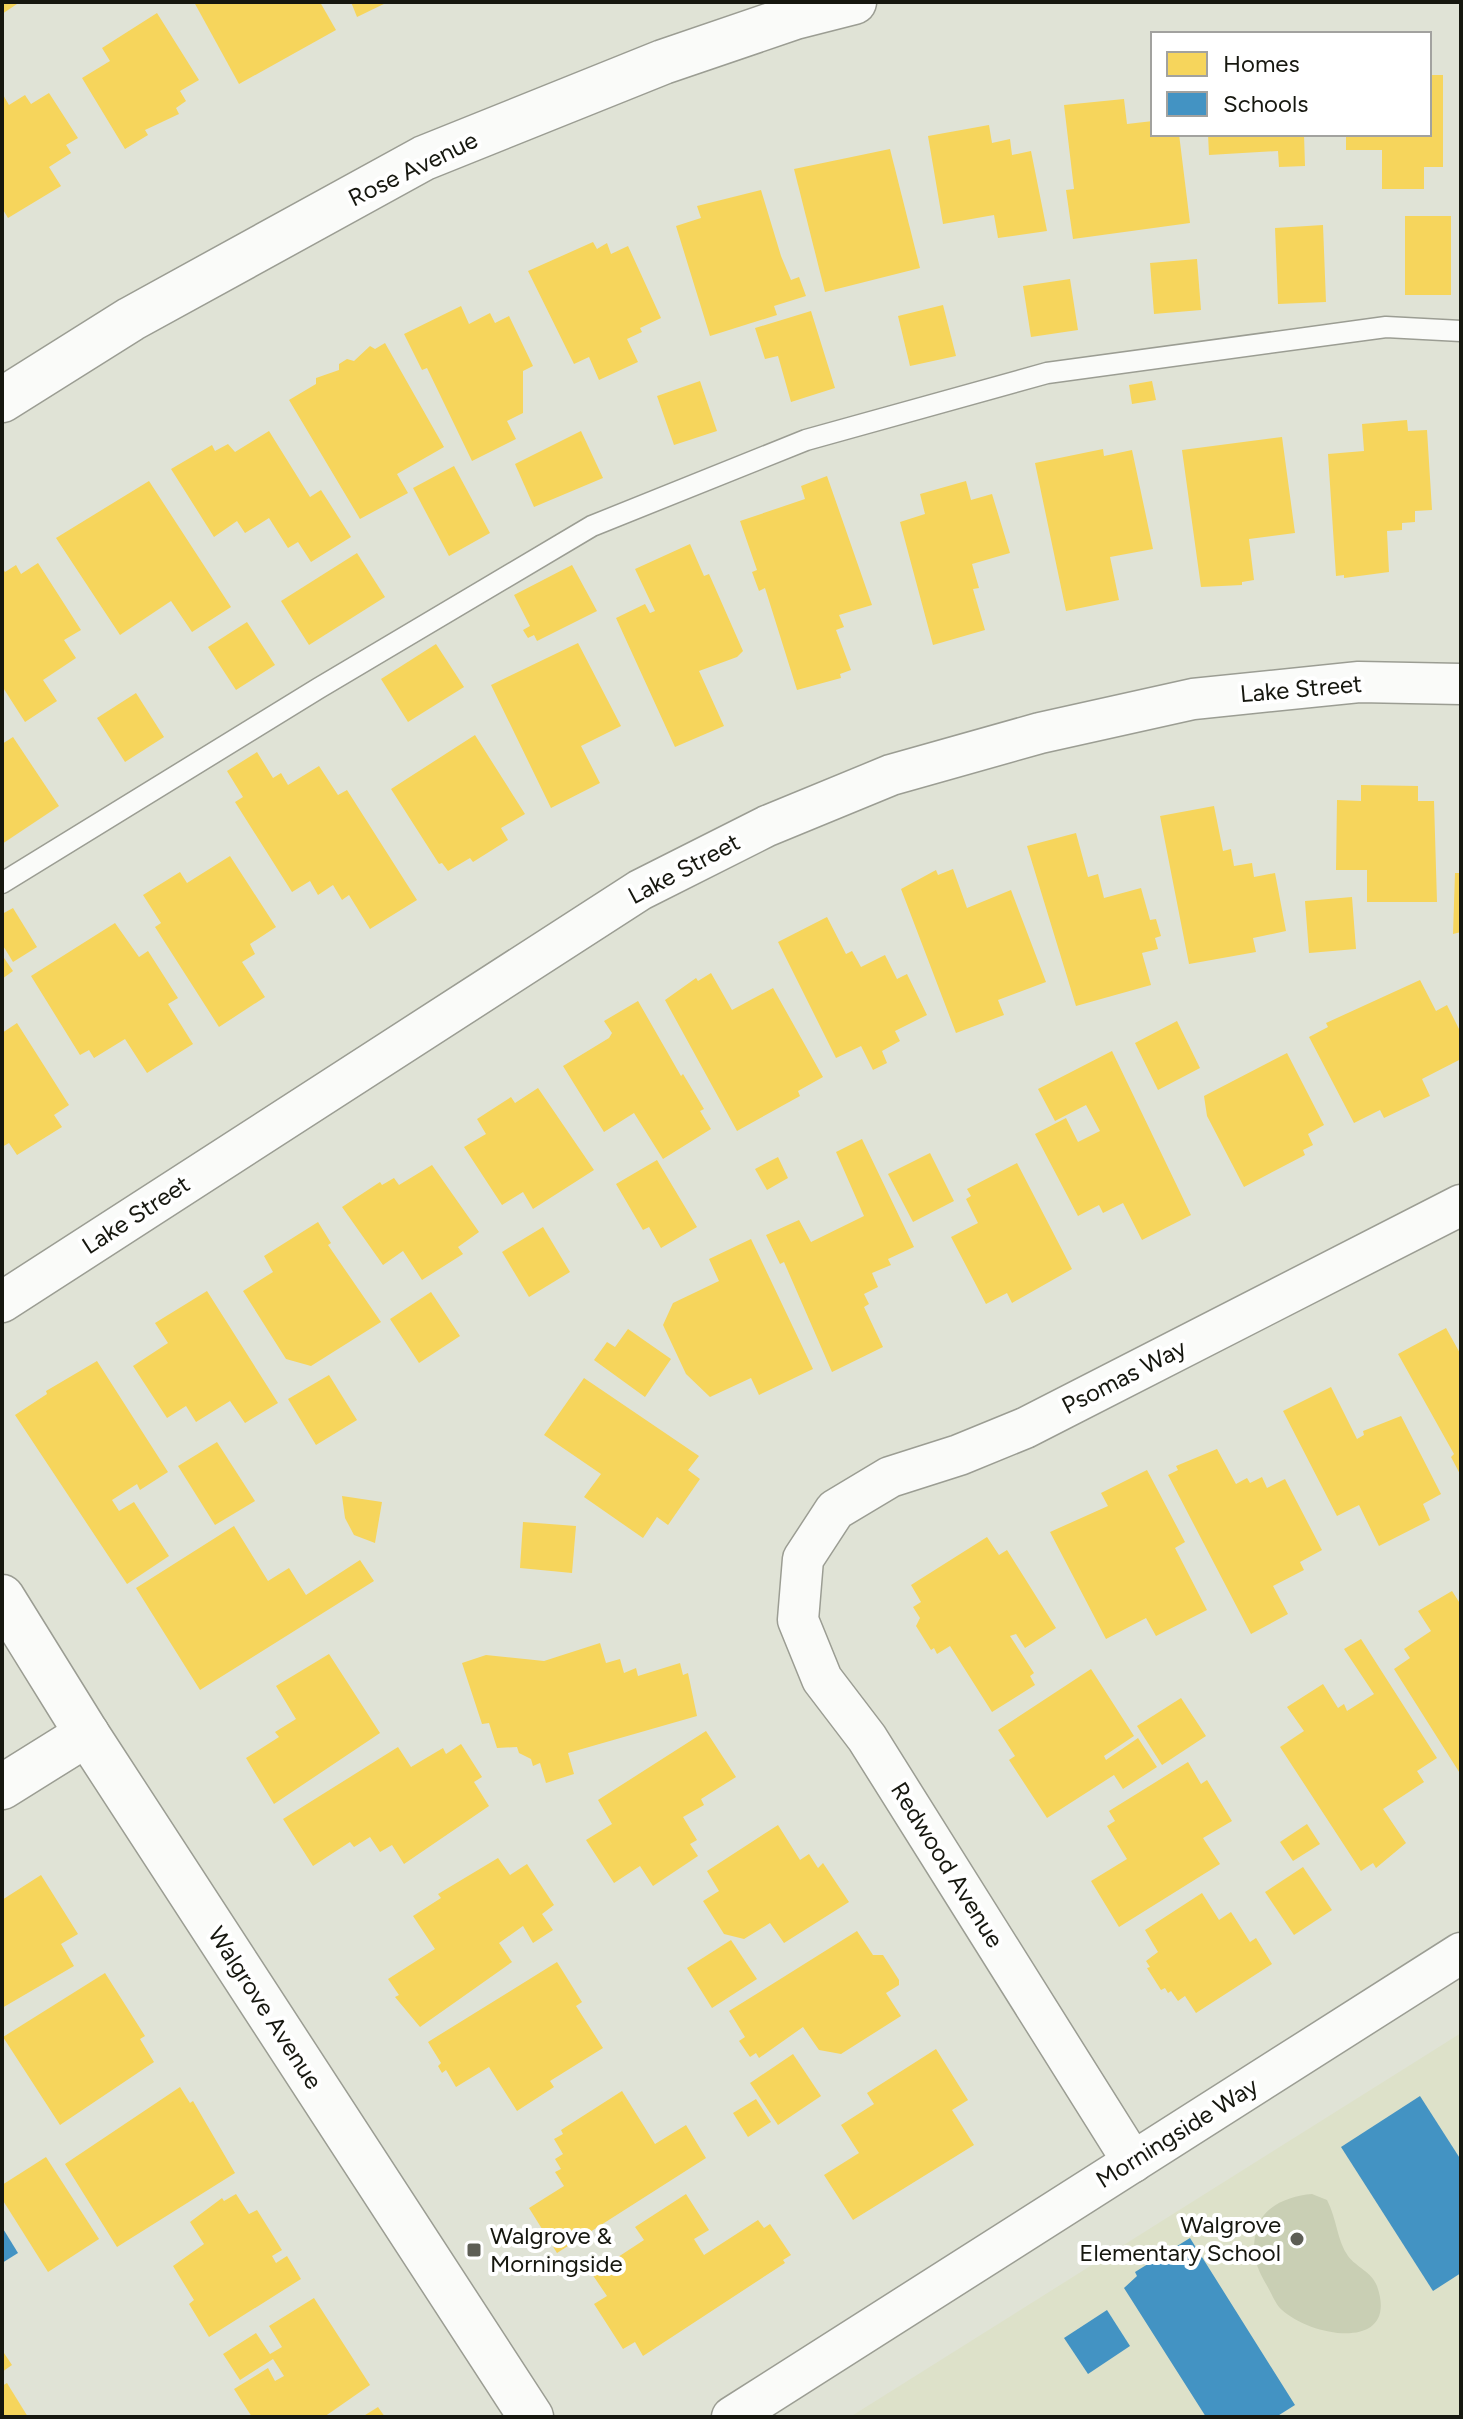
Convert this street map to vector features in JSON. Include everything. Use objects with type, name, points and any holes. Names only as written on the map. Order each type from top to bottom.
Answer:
[{"type":"street","name":"Rose Avenue","points":[[2,400],[131,319],[424,158],[663,62],[795,17],[854,2]]},
{"type":"street","name":"Lake Street","points":[[2,1302],[640,890],[767,826],[891,775],[1040,733],[1193,699],[1359,682],[1461,684]]},
{"type":"street","name":"Psomas Way","points":[[803,1559],[835,1510],[890,1477],[959,1455],[1025,1428],[1461,1205]]},
{"type":"street","name":"Redwood Avenue","points":[[803,1559],[798,1620],[822,1679],[867,1738],[1133,2162]]},
{"type":"street","name":"Walgrove Avenue","points":[[2,1597],[87,1734],[531,2417]]},
{"type":"street","points":[[2,1787],[87,1734]]},
{"type":"street","name":"Morningside Way","points":[[732,2417],[1461,1953]]},
{"type":"lane","points":[[2,883],[319,688],[592,526],[806,440],[1047,373],[1386,327],[1461,331]]},
{"type":"shaded area","name":"Walgrove Elementary School","points":[[1461,2033],[1461,2417],[850,2417],[1415,2062]]},
{"type":"shaded area","points":[[1312,2194],[1327,2200],[1344,2250],[1377,2286],[1381,2307],[1376,2322],[1365,2330],[1332,2332],[1296,2320],[1277,2305],[1257,2265],[1255,2240],[1264,2215],[1285,2200]]},
{"type":"building: Homes","points":[[2,2],[20,2],[2,14]]},
{"type":"building: Homes","points":[[194,2],[320,2],[336,30],[239,84]]},
{"type":"building: Homes","points":[[351,2],[388,2],[357,17]]},
{"type":"building: Homes","points":[[157,13],[199,80],[180,91],[186,101],[176,108],[179,114],[145,130],[148,135],[125,149],[82,78],[110,61],[102,48]]},
{"type":"building: Homes","points":[[1431,75],[1443,75],[1443,167],[1424,167],[1424,189],[1382,189],[1382,150],[1346,150],[1346,136],[1431,136]]},
{"type":"building: Homes","points":[[2,93],[9,105],[25,95],[31,104],[49,93],[78,138],[66,145],[71,153],[49,167],[61,186],[8,218],[2,208]]},
{"type":"building: Homes","points":[[1124,99],[1127,124],[1151,121],[1151,136],[1179,136],[1190,223],[1073,239],[1066,190],[1074,189],[1064,105]]},
{"type":"building: Homes","points":[[989,125],[992,143],[1010,139],[1012,155],[1031,151],[1047,231],[998,238],[994,215],[943,224],[928,136]]},
{"type":"building: Homes","points":[[1208,136],[1304,136],[1305,166],[1279,167],[1278,151],[1209,155]]},
{"type":"building: Homes","points":[[890,149],[920,268],[825,292],[794,169]]},
{"type":"building: Homes","points":[[761,190],[791,280],[799,277],[806,296],[774,306],[777,315],[710,336],[676,226],[701,218],[697,206]]},
{"type":"building: Homes","points":[[1405,216],[1451,216],[1451,295],[1405,295]]},
{"type":"building: Homes","points":[[1323,225],[1326,302],[1278,304],[1275,228]]},
{"type":"building: Homes","points":[[593,242],[597,249],[607,243],[611,254],[628,246],[661,318],[640,328],[642,332],[627,339],[638,362],[599,380],[589,357],[574,364],[528,271]]},
{"type":"building: Homes","points":[[1197,259],[1201,310],[1154,314],[1150,263]]},
{"type":"building: Homes","points":[[1070,279],[1078,330],[1031,337],[1023,286]]},
{"type":"building: Homes","points":[[943,305],[956,356],[910,366],[898,316]]},
{"type":"building: Homes","points":[[461,306],[469,324],[490,313],[495,323],[509,316],[533,366],[523,371],[523,413],[507,421],[516,439],[472,461],[427,368],[422,370],[404,334]]},
{"type":"building: Homes","points":[[811,311],[835,388],[791,402],[778,356],[765,359],[755,328]]},
{"type":"building: Homes","points":[[385,343],[444,447],[397,474],[408,493],[360,519],[289,400],[316,384],[316,378],[339,370],[339,364],[347,359],[354,361],[370,346],[375,349]]},
{"type":"building: Homes","points":[[700,381],[717,431],[674,445],[657,396]]},
{"type":"building: Homes","points":[[1152,381],[1156,400],[1132,404],[1129,385]]},
{"type":"building: Homes","points":[[1407,420],[1408,431],[1427,430],[1432,510],[1415,511],[1415,522],[1402,523],[1402,530],[1387,531],[1389,572],[1344,578],[1344,575],[1336,576],[1328,454],[1364,451],[1362,424]]},
{"type":"building: Homes","points":[[269,431],[310,497],[321,490],[351,537],[311,562],[298,542],[288,548],[269,518],[245,533],[237,521],[214,537],[171,469],[212,445],[215,451],[228,444],[235,452]]},
{"type":"building: Homes","points":[[581,431],[603,478],[534,507],[515,464]]},
{"type":"building: Homes","points":[[1282,437],[1295,533],[1249,539],[1254,580],[1242,582],[1242,585],[1201,587],[1182,450]]},
{"type":"building: Homes","points":[[1103,449],[1104,456],[1132,450],[1153,549],[1110,557],[1119,600],[1066,611],[1035,463]]},
{"type":"building: Homes","points":[[454,466],[490,533],[449,556],[413,488]]},
{"type":"building: Homes","points":[[827,476],[872,605],[839,615],[844,627],[836,630],[851,670],[840,674],[841,678],[797,690],[765,588],[759,591],[752,572],[757,570],[740,521],[805,499],[801,486]]},
{"type":"building: Homes","points":[[149,481],[231,607],[192,632],[171,601],[120,635],[56,538]]},
{"type":"building: Homes","points":[[966,481],[971,500],[992,494],[1010,553],[972,564],[979,588],[973,589],[985,630],[933,645],[900,522],[925,514],[920,494]]},
{"type":"building: Homes","points":[[690,544],[704,576],[709,574],[743,651],[737,657],[699,671],[724,726],[675,747],[616,618],[645,604],[650,613],[655,611],[635,569]]},
{"type":"building: Homes","points":[[357,553],[385,597],[309,645],[281,601]]},
{"type":"building: Homes","points":[[38,563],[81,630],[64,640],[76,658],[43,680],[57,701],[25,722],[2,686],[2,567],[5,572],[16,565],[21,574]]},
{"type":"building: Homes","points":[[572,565],[597,611],[537,641],[534,635],[528,638],[523,630],[530,626],[514,595]]},
{"type":"building: Homes","points":[[247,622],[275,665],[236,690],[208,647]]},
{"type":"building: Homes","points":[[578,643],[621,726],[581,746],[600,783],[551,808],[491,685]]},
{"type":"building: Homes","points":[[436,644],[464,687],[408,722],[381,679]]},
{"type":"building: Homes","points":[[136,693],[164,737],[125,762],[97,718]]},
{"type":"building: Homes","points":[[475,735],[525,814],[501,828],[508,840],[473,862],[470,858],[448,871],[442,863],[439,864],[391,789]]},
{"type":"building: Homes","points":[[13,737],[59,806],[2,844],[2,744]]},
{"type":"building: Homes","points":[[257,752],[273,778],[281,773],[288,785],[319,766],[338,795],[347,790],[417,900],[370,929],[349,895],[342,900],[333,885],[318,895],[310,881],[292,892],[235,802],[243,797],[227,771]]},
{"type":"building: Homes","points":[[1361,785],[1418,786],[1418,801],[1434,801],[1437,902],[1367,902],[1367,870],[1336,870],[1337,800],[1361,801]]},
{"type":"building: Homes","points":[[1214,806],[1223,851],[1231,849],[1234,866],[1252,863],[1254,877],[1275,873],[1286,931],[1253,938],[1256,952],[1189,964],[1160,816]]},
{"type":"building: Homes","points":[[1076,833],[1088,877],[1098,874],[1104,898],[1141,888],[1150,920],[1156,919],[1161,936],[1155,938],[1158,949],[1142,953],[1151,985],[1076,1006],[1027,846]]},
{"type":"building: Homes","points":[[230,856],[276,927],[250,944],[255,954],[242,962],[265,997],[219,1027],[155,927],[161,923],[143,895],[180,872],[187,883]]},
{"type":"building: Homes","points":[[953,869],[967,908],[1011,890],[1046,982],[998,1000],[1004,1015],[956,1033],[901,889],[936,870],[938,875]]},
{"type":"building: Homes","points":[[1455,873],[1461,873],[1461,932],[1453,934]]},
{"type":"building: Homes","points":[[1352,897],[1356,949],[1309,953],[1305,901]]},
{"type":"building: Homes","points":[[13,908],[37,947],[13,962],[2,944],[2,914]]},
{"type":"building: Homes","points":[[827,917],[846,954],[852,951],[861,967],[885,955],[897,979],[907,974],[927,1015],[895,1031],[900,1041],[882,1051],[887,1063],[873,1070],[861,1046],[836,1058],[778,942]]},
{"type":"building: Homes","points":[[115,923],[139,957],[148,951],[178,998],[168,1004],[193,1044],[147,1073],[125,1039],[94,1058],[89,1050],[80,1055],[31,976]]},
{"type":"building: Homes","points":[[2,955],[13,971],[2,979]]},
{"type":"building: Homes","points":[[711,973],[732,1010],[773,988],[823,1077],[798,1091],[800,1096],[737,1131],[665,1000],[696,978],[698,981]]},
{"type":"building: Homes","points":[[1420,980],[1436,1011],[1447,1005],[1461,1033],[1461,1059],[1422,1079],[1430,1096],[1384,1118],[1380,1110],[1354,1123],[1309,1037],[1328,1027],[1326,1023]]},
{"type":"building: Homes","points":[[638,1001],[681,1076],[683,1074],[704,1109],[700,1111],[711,1129],[663,1159],[634,1113],[604,1132],[563,1066],[609,1038],[612,1033],[604,1021]]},
{"type":"building: Homes","points":[[1177,1021],[1200,1068],[1158,1090],[1135,1043]]},
{"type":"building: Homes","points":[[17,1023],[69,1105],[54,1115],[62,1127],[17,1155],[9,1143],[2,1147],[2,1033]]},
{"type":"building: Homes","points":[[1112,1051],[1191,1215],[1142,1240],[1123,1203],[1103,1213],[1099,1205],[1078,1216],[1035,1134],[1066,1118],[1078,1142],[1100,1131],[1086,1105],[1055,1121],[1038,1089]]},
{"type":"building: Homes","points":[[1287,1053],[1324,1125],[1308,1134],[1313,1145],[1303,1150],[1305,1155],[1244,1187],[1207,1116],[1204,1096]]},
{"type":"building: Homes","points":[[538,1088],[594,1170],[533,1209],[523,1192],[502,1205],[464,1147],[486,1134],[477,1119],[511,1097],[515,1103]]},
{"type":"building: Homes","points":[[862,1139],[914,1247],[888,1259],[891,1265],[872,1273],[878,1287],[864,1294],[869,1304],[864,1307],[883,1347],[832,1372],[784,1262],[780,1264],[766,1235],[799,1220],[811,1242],[864,1216],[836,1152]]},
{"type":"building: Homes","points":[[930,1153],[954,1201],[913,1222],[888,1174]]},
{"type":"building: Homes","points":[[778,1157],[788,1178],[767,1190],[755,1169]]},
{"type":"building: Homes","points":[[657,1160],[697,1227],[661,1248],[649,1227],[643,1230],[616,1184]]},
{"type":"building: Homes","points":[[1017,1163],[1072,1269],[1012,1303],[1007,1293],[986,1304],[951,1237],[978,1223],[966,1199],[971,1196],[967,1189]]},
{"type":"building: Homes","points":[[432,1165],[479,1232],[458,1247],[463,1254],[422,1280],[403,1251],[383,1265],[342,1207],[380,1182],[382,1185],[394,1178],[399,1185]]},
{"type":"building: Homes","points":[[318,1222],[331,1243],[328,1245],[381,1322],[311,1366],[286,1359],[243,1291],[273,1272],[264,1256]]},
{"type":"building: Homes","points":[[543,1227],[570,1272],[529,1297],[502,1252]]},
{"type":"building: Homes","points":[[751,1239],[813,1369],[759,1395],[751,1378],[710,1397],[686,1374],[663,1325],[673,1303],[719,1281],[709,1259]]},
{"type":"building: Homes","points":[[207,1291],[278,1403],[245,1423],[230,1401],[196,1422],[186,1406],[167,1418],[133,1366],[168,1343],[155,1323]]},
{"type":"building: Homes","points":[[431,1292],[460,1336],[419,1363],[390,1319]]},
{"type":"building: Homes","points":[[1446,1328],[1461,1355],[1461,1476],[1451,1457],[1454,1454],[1398,1354]]},
{"type":"building: Homes","points":[[628,1329],[671,1359],[645,1397],[594,1360],[607,1342],[615,1347]]},
{"type":"building: Homes","points":[[97,1361],[168,1472],[140,1490],[137,1484],[112,1500],[119,1511],[134,1502],[169,1556],[127,1584],[15,1415],[47,1394],[46,1391]]},
{"type":"building: Homes","points":[[329,1375],[357,1420],[316,1445],[288,1399]]},
{"type":"building: Homes","points":[[584,1378],[699,1456],[688,1470],[700,1479],[668,1525],[657,1517],[643,1538],[584,1497],[601,1474],[544,1435]]},
{"type":"building: Homes","points":[[1331,1387],[1357,1439],[1364,1435],[1363,1431],[1401,1416],[1441,1494],[1423,1504],[1430,1520],[1379,1546],[1359,1505],[1337,1516],[1283,1411]]},
{"type":"building: Homes","points":[[217,1442],[255,1501],[215,1525],[178,1466]]},
{"type":"building: Homes","points":[[1217,1449],[1236,1484],[1247,1478],[1250,1483],[1262,1477],[1267,1488],[1285,1479],[1322,1550],[1300,1562],[1304,1570],[1273,1586],[1288,1614],[1251,1634],[1168,1475],[1178,1470],[1176,1466]]},
{"type":"building: Homes","points":[[1147,1470],[1185,1542],[1175,1548],[1207,1610],[1156,1636],[1146,1618],[1106,1639],[1050,1532],[1108,1506],[1101,1493]]},
{"type":"building: Homes","points":[[342,1496],[382,1502],[375,1543],[354,1535],[345,1518]]},
{"type":"building: Homes","points":[[523,1522],[576,1526],[572,1573],[520,1568]]},
{"type":"building: Homes","points":[[234,1526],[268,1581],[289,1568],[306,1595],[360,1560],[374,1581],[200,1690],[136,1588]]},
{"type":"building: Homes","points":[[987,1537],[999,1555],[1007,1550],[1056,1628],[1025,1648],[1016,1634],[1010,1636],[1034,1673],[1030,1676],[1035,1685],[992,1712],[950,1646],[937,1654],[934,1648],[931,1650],[916,1626],[920,1618],[913,1607],[921,1602],[911,1585]]},
{"type":"building: Homes","points":[[1452,1591],[1461,1605],[1461,1775],[1394,1669],[1410,1658],[1404,1649],[1431,1631],[1418,1611]]},
{"type":"building: Homes","points":[[1361,1639],[1437,1758],[1417,1771],[1424,1782],[1383,1809],[1406,1843],[1376,1868],[1373,1863],[1361,1871],[1280,1747],[1304,1731],[1287,1707],[1323,1684],[1338,1708],[1344,1704],[1347,1711],[1374,1694],[1344,1649]]},
{"type":"building: Homes","points":[[600,1643],[606,1663],[620,1659],[624,1673],[636,1668],[638,1676],[680,1663],[683,1675],[688,1673],[697,1716],[568,1753],[574,1774],[546,1783],[540,1763],[533,1766],[531,1759],[519,1753],[517,1747],[497,1748],[489,1723],[482,1724],[462,1663],[486,1655],[544,1661]]},
{"type":"building: Homes","points":[[329,1654],[380,1733],[274,1804],[246,1758],[279,1737],[275,1732],[296,1719],[276,1686]]},
{"type":"building: Homes","points":[[1091,1669],[1134,1736],[1104,1756],[1106,1760],[1138,1738],[1157,1767],[1123,1789],[1114,1775],[1047,1818],[1009,1760],[1015,1756],[998,1730]]},
{"type":"building: Homes","points":[[1181,1698],[1206,1736],[1162,1765],[1137,1726]]},
{"type":"building: Homes","points":[[706,1731],[736,1777],[701,1799],[704,1805],[683,1817],[697,1840],[690,1844],[698,1856],[653,1886],[640,1866],[614,1883],[586,1840],[612,1824],[598,1800]]},
{"type":"building: Homes","points":[[461,1744],[482,1777],[474,1782],[489,1806],[404,1864],[392,1845],[380,1852],[370,1837],[354,1847],[350,1842],[313,1866],[283,1819],[398,1747],[411,1767],[443,1748],[446,1754]]},
{"type":"building: Homes","points":[[1188,1762],[1201,1784],[1207,1780],[1232,1821],[1203,1838],[1220,1864],[1119,1927],[1091,1881],[1127,1859],[1107,1826],[1115,1821],[1109,1811]]},
{"type":"building: Homes","points":[[1307,1824],[1320,1844],[1293,1861],[1280,1842]]},
{"type":"building: Homes","points":[[778,1825],[800,1860],[809,1854],[818,1868],[823,1863],[849,1902],[784,1943],[770,1923],[744,1939],[724,1934],[703,1901],[719,1891],[707,1871]]},
{"type":"building: Homes","points":[[498,1858],[510,1875],[527,1864],[554,1905],[542,1914],[553,1930],[533,1943],[523,1926],[499,1943],[512,1962],[420,2027],[395,1997],[399,1995],[388,1979],[435,1949],[413,1916],[441,1898],[438,1894]]},
{"type":"building: Homes","points":[[1303,1867],[1332,1910],[1294,1935],[1265,1892]]},
{"type":"building: Homes","points":[[41,1875],[78,1934],[61,1944],[74,1966],[2,2008],[2,1900]]},
{"type":"building: Homes","points":[[1202,1893],[1219,1920],[1231,1912],[1250,1942],[1256,1938],[1272,1964],[1196,2013],[1185,1996],[1178,2001],[1171,1991],[1161,1990],[1147,1968],[1150,1967],[1146,1961],[1158,1952],[1145,1930]]},
{"type":"building: Homes","points":[[857,1931],[873,1955],[883,1955],[899,1980],[899,1985],[886,1993],[901,2016],[841,2054],[819,2050],[803,2027],[759,2058],[756,2053],[750,2057],[739,2041],[745,2037],[729,2011]]},
{"type":"building: Homes","points":[[731,1940],[757,1979],[712,2008],[687,1968]]},
{"type":"building: Homes","points":[[557,1962],[582,2002],[576,2006],[603,2048],[550,2081],[554,2087],[517,2111],[489,2067],[456,2087],[446,2070],[442,2073],[438,2066],[441,2063],[428,2042]]},
{"type":"building: Homes","points":[[105,1973],[145,2036],[140,2039],[154,2062],[60,2125],[3,2037]]},
{"type":"building: Homes","points":[[936,2049],[968,2100],[952,2110],[974,2145],[853,2220],[824,2175],[859,2153],[841,2125],[874,2104],[867,2093]]},
{"type":"building: Homes","points":[[793,2054],[821,2096],[778,2125],[750,2083]]},
{"type":"building: Homes","points":[[180,2087],[190,2103],[193,2101],[235,2173],[117,2247],[65,2164]]},
{"type":"building: Homes","points":[[622,2091],[655,2144],[686,2125],[706,2158],[557,2253],[529,2208],[564,2186],[555,2172],[561,2169],[555,2159],[563,2154],[554,2139],[563,2134],[561,2130]]},
{"type":"building: Homes","points":[[756,2099],[771,2122],[748,2137],[733,2113]]},
{"type":"building: Homes","points":[[46,2157],[99,2239],[48,2272],[2,2199],[2,2185]]},
{"type":"building: Homes","points":[[236,2194],[249,2214],[257,2210],[282,2250],[272,2256],[276,2263],[287,2256],[301,2279],[209,2337],[189,2304],[194,2300],[173,2266],[204,2244],[190,2222],[222,2198],[224,2201]]},
{"type":"building: Homes","points":[[686,2194],[709,2230],[694,2239],[704,2255],[758,2220],[764,2228],[770,2224],[791,2255],[783,2260],[785,2263],[643,2356],[635,2342],[623,2349],[594,2304],[607,2296],[592,2274],[644,2240],[635,2227]]},
{"type":"building: Homes","points":[[314,2298],[370,2385],[324,2417],[252,2417],[234,2389],[268,2368],[275,2381],[284,2376],[273,2359],[240,2380],[223,2354],[256,2333],[270,2354],[282,2347],[269,2326]]},
{"type":"building: Homes","points":[[2,2350],[12,2365],[2,2372]]},
{"type":"building: Homes","points":[[7,2383],[28,2417],[2,2417],[2,2386]]},
{"type":"building: Homes","points":[[378,2407],[385,2417],[362,2417]]},
{"type":"building: Schools","points":[[1420,2096],[1461,2160],[1461,2273],[1433,2291],[1341,2147]]},
{"type":"building: Schools","points":[[2,2227],[18,2253],[2,2263]]},
{"type":"building: Schools","points":[[1190,2238],[1295,2405],[1276,2417],[1206,2417],[1124,2288],[1137,2276],[1135,2272]]},
{"type":"building: Schools","points":[[1107,2310],[1130,2346],[1088,2374],[1064,2338]]},
{"type":"place","name":"Walgrove Elementary School","points":[[1297,2239]]},
{"type":"place","name":"Walgrove & Morningside","points":[[474,2250]]}]
